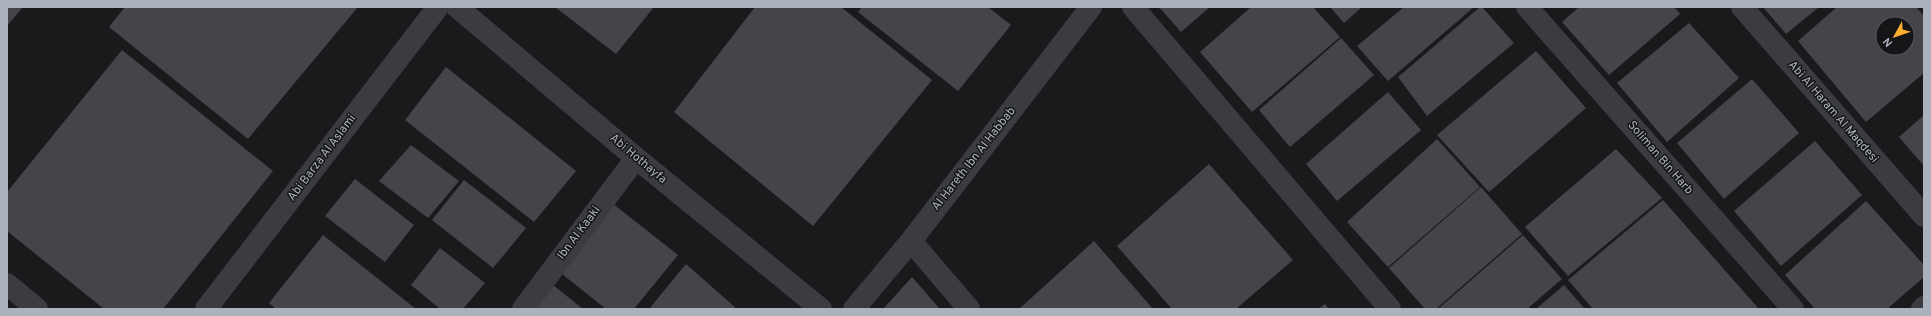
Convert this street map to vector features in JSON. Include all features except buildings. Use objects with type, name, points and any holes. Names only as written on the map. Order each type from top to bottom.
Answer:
[{"type":"street","name":"Abi Barza Al Aslami","points":[[206,309],[438,7]]},
{"type":"street","name":"Abi Hothayfa","points":[[457,7],[636,158],[821,309]]},
{"type":"street","name":"Al Hareth Ibn Al Habbab","points":[[854,309],[911,241],[1091,7]]},
{"type":"street","points":[[1133,7],[1390,309]]},
{"type":"street","name":"Soliman Bin Harb","points":[[1527,7],[1793,309]]},
{"type":"street","name":"Abi Al Haram Al Maqdesi","points":[[1742,7],[1924,216]]},
{"type":"street","name":"Ibn Al Kaaki","points":[[523,309],[636,158]]},
{"type":"street","points":[[911,241],[969,309]]},
{"type":"street","points":[[7,284],[37,309]]}]
